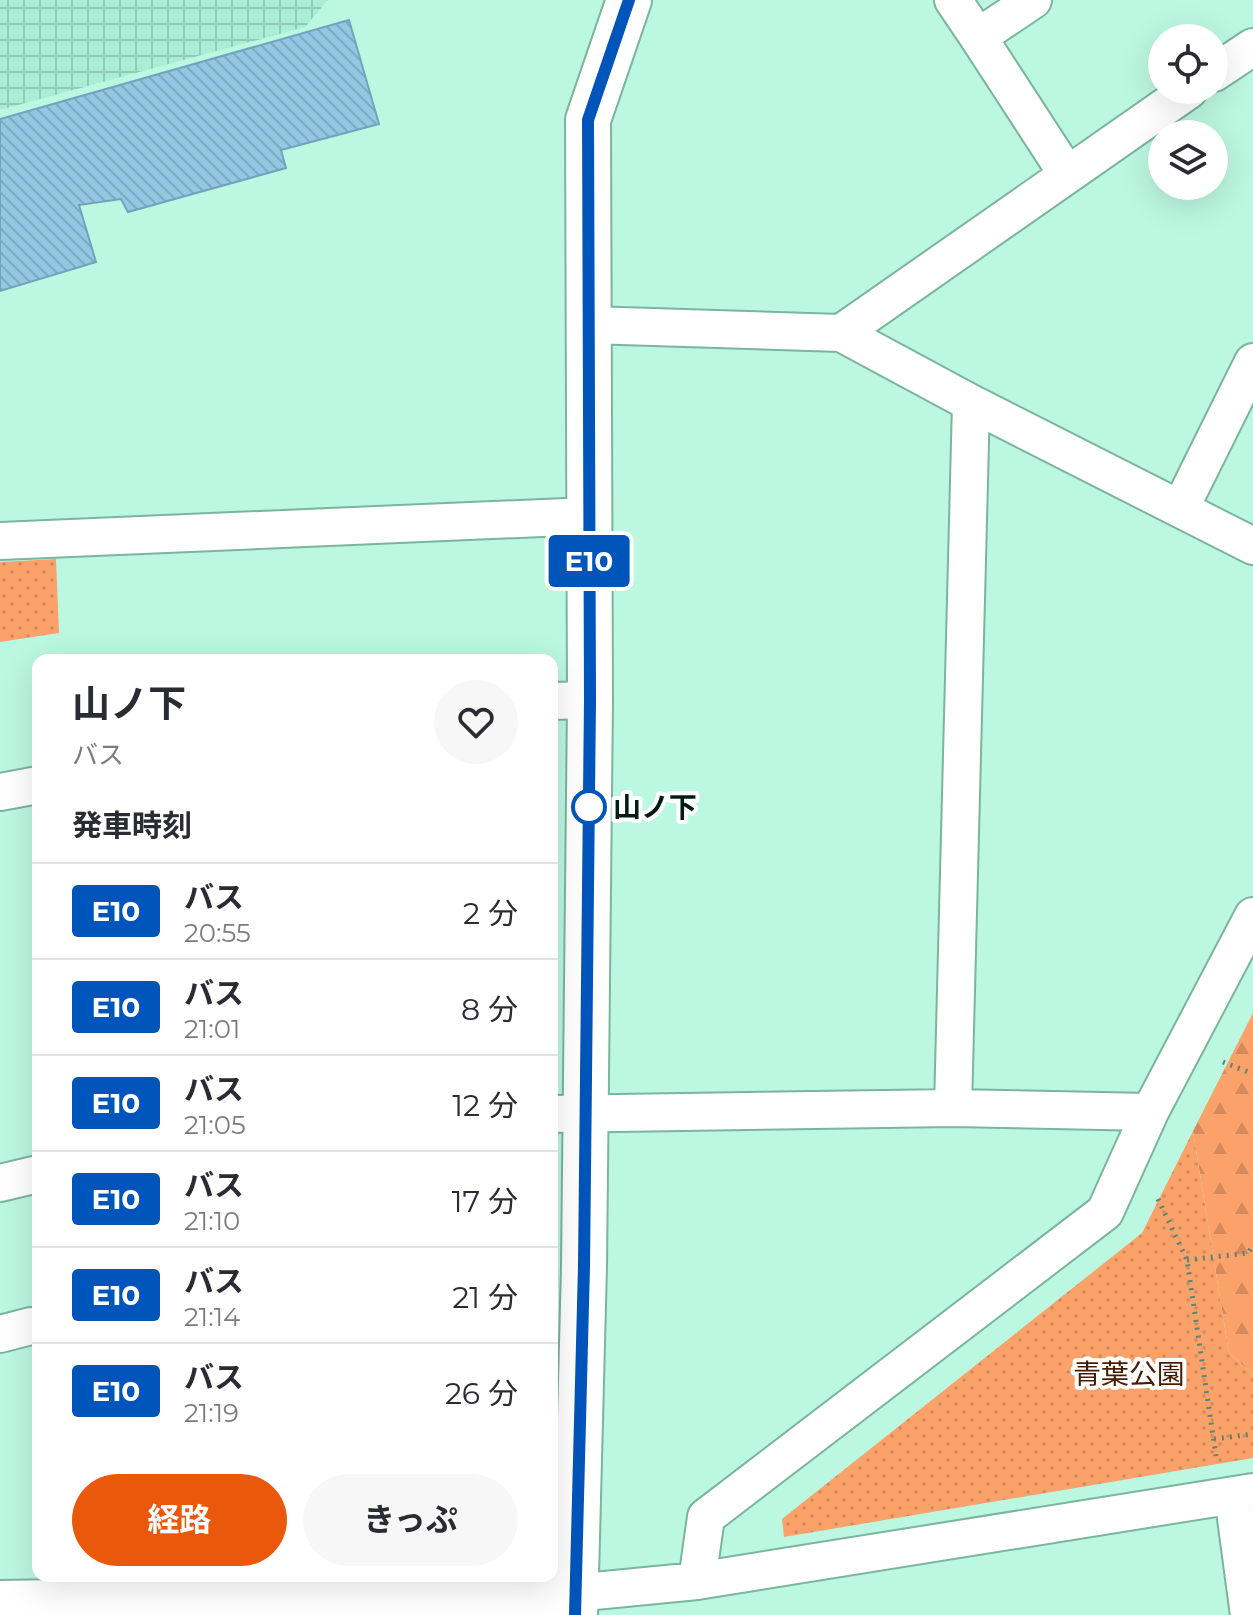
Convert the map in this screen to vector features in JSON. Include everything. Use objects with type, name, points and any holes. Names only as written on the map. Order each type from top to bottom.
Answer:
[{"type":"street","points":[[575,1604],[569,1113],[571,701],[589,516],[588,120],[629,0]]},
{"type":"street","points":[[953,0],[1067,174]]},
{"type":"street","points":[[978,37],[1033,0]]},
{"type":"street","points":[[1228,64],[1253,47]]},
{"type":"street","points":[[841,333],[1169,104]]},
{"type":"street","points":[[589,325],[841,333],[971,403],[1253,546]]},
{"type":"street","points":[[1180,509],[1253,362]]},
{"type":"street","points":[[953,1108],[971,403]]},
{"type":"street","points":[[0,541],[589,516]]},
{"type":"street","points":[[0,792],[32,786]]},
{"type":"street","points":[[697,1581],[706,1517],[1105,1212],[1150,1112],[1253,916]]},
{"type":"street","points":[[569,1113],[953,1108],[1150,1112]]},
{"type":"street","points":[[0,1183],[32,1175]]},
{"type":"street","points":[[0,1603],[206,1588],[325,1606],[575,1604],[1235,1486],[1249,1615]]},
{"type":"path","points":[[1134,1147],[1187,1260],[1214,1439],[1235,1486]]},
{"type":"path","points":[[1187,1260],[1248,1253],[1253,1246]]},
{"type":"path","points":[[1214,1439],[1253,1434]]},
{"type":"shaded area","points":[[0,0],[328,0],[305,27],[0,110]]},
{"type":"green space","points":[[56,559],[59,633],[0,642],[0,562]]},
{"type":"green space","points":[[1253,1013],[1253,1375],[1229,1353],[1193,1131]]},
{"type":"green space","name":"青葉公園","points":[[1193,1131],[1229,1353],[1253,1375],[1253,1458],[784,1537],[782,1519],[1142,1233]]},
{"type":"building","points":[[349,20],[379,124],[281,150],[286,168],[128,212],[121,199],[79,205],[96,262],[0,291],[0,119]]},
{"type":"bus line","name":"E10","points":[[575,1615],[584,1266],[590,700],[588,120],[629,0]]},
{"type":"place","name":"山ノ下","points":[[589,807]]}]
